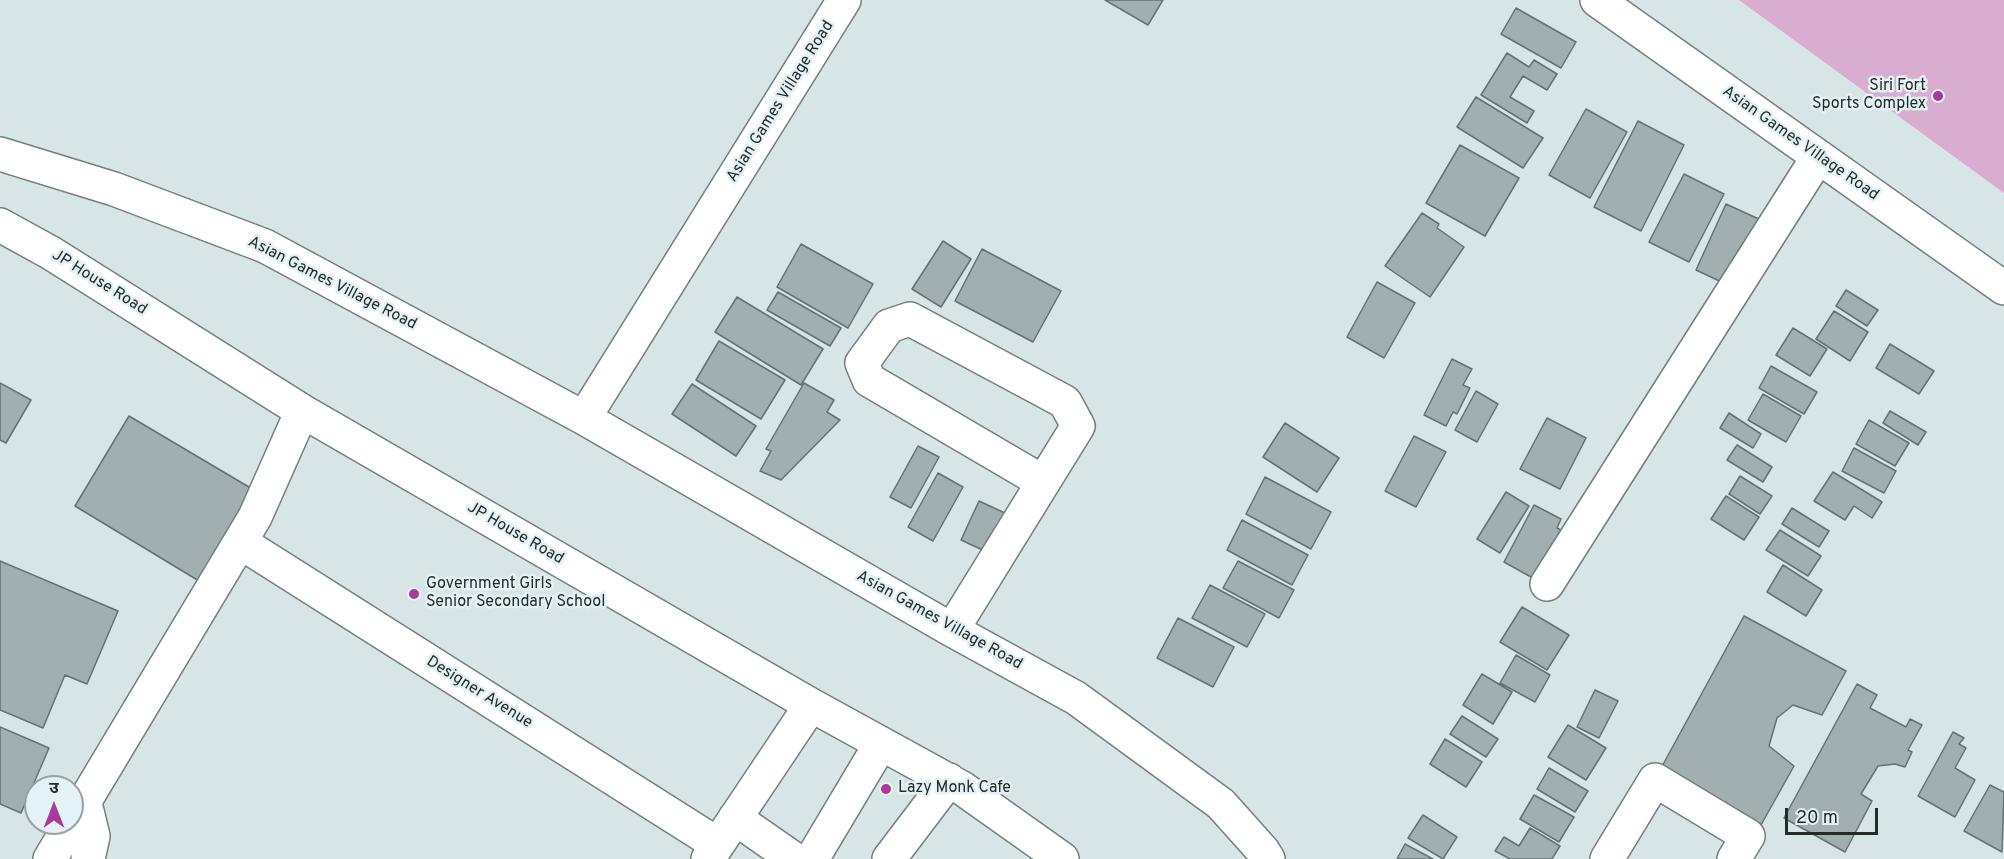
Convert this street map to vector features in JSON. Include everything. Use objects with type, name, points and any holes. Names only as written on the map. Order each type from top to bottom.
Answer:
[{"type":"street","name":"Asian Games Village Road","points":[[584,418],[844,0]]},
{"type":"street","name":"Asian Games Village Road","points":[[1597,0],[2004,288]]},
{"type":"street","name":"Asian Games Village Road","points":[[0,154],[114,189],[265,246],[584,418],[952,630],[1076,698],[1221,804],[1268,859]]},
{"type":"street","points":[[1547,584],[1818,157]]},
{"type":"street","name":"JP House Road","points":[[0,225],[51,254],[302,411],[880,745],[949,780],[1062,859]]},
{"type":"street","points":[[952,630],[1078,426],[1065,402],[910,319],[889,326],[862,363],[869,380],[1043,482]]},
{"type":"street","points":[[50,859],[255,517],[302,411]]},
{"type":"street","name":"Designer Avenue","points":[[240,542],[713,852]]},
{"type":"street","points":[[713,852],[811,705]]},
{"type":"street","points":[[812,859],[880,745]]},
{"type":"street","points":[[889,859],[949,780]]},
{"type":"street","points":[[1607,859],[1655,780],[1748,836],[1734,859]]},
{"type":"street","points":[[85,803],[93,836],[88,859]]},
{"type":"street","points":[[735,818],[794,859]]},
{"type":"shaded area","name":"Siri Fort Sports Complex","points":[[1739,0],[2004,0],[2004,193]]},
{"type":"building","points":[[1105,0],[1163,0],[1148,25]]},
{"type":"building","points":[[1516,8],[1576,42],[1561,68],[1501,34]]},
{"type":"building","points":[[1507,53],[1529,67],[1534,60],[1557,74],[1547,90],[1523,76],[1510,97],[1534,111],[1527,123],[1481,95]]},
{"type":"building","points":[[1476,97],[1543,138],[1523,168],[1457,127]]},
{"type":"building","points":[[1586,109],[1627,132],[1590,198],[1549,175]]},
{"type":"building","points":[[1638,121],[1684,145],[1641,231],[1594,207]]},
{"type":"building","points":[[1460,145],[1519,178],[1485,236],[1426,203]]},
{"type":"building","points":[[1684,174],[1724,194],[1689,262],[1649,242]]},
{"type":"building","points":[[1726,204],[1761,220],[1730,286],[1696,270]]},
{"type":"building","points":[[1422,213],[1439,224],[1437,228],[1464,247],[1430,297],[1385,266]]},
{"type":"building","points":[[943,241],[971,259],[941,307],[912,289]]},
{"type":"building","points":[[801,244],[873,284],[848,328],[777,287]]},
{"type":"building","points":[[982,249],[1061,291],[1033,342],[955,301]]},
{"type":"building","points":[[1377,282],[1415,303],[1384,358],[1347,337]]},
{"type":"building","points":[[1846,290],[1878,310],[1867,326],[1836,306]]},
{"type":"building","points":[[778,292],[841,328],[830,346],[767,310]]},
{"type":"building","points":[[737,297],[823,349],[801,385],[715,332]]},
{"type":"building","points":[[1834,311],[1868,332],[1850,361],[1816,339]]},
{"type":"building","points":[[1793,328],[1827,349],[1810,376],[1776,355]]},
{"type":"building","points":[[719,341],[785,380],[761,419],[696,380]]},
{"type":"building","points":[[1890,344],[1934,371],[1919,394],[1876,368]]},
{"type":"building","points":[[1452,359],[1472,369],[1463,385],[1470,388],[1457,414],[1453,412],[1446,426],[1424,415]]},
{"type":"building","points":[[1771,366],[1817,392],[1804,414],[1759,388]]},
{"type":"building","points":[[0,383],[31,400],[6,443],[0,440]]},
{"type":"building","points":[[804,383],[834,400],[827,412],[840,420],[781,480],[760,471],[771,451],[766,449]]},
{"type":"building","points":[[692,384],[756,426],[736,456],[672,414]]},
{"type":"building","points":[[1476,391],[1498,404],[1477,442],[1455,430]]},
{"type":"building","points":[[1763,394],[1801,416],[1786,442],[1748,420]]},
{"type":"building","points":[[1890,411],[1926,432],[1918,445],[1883,423]]},
{"type":"building","points":[[1729,413],[1761,434],[1753,448],[1720,428]]},
{"type":"building","points":[[129,416],[254,490],[199,581],[75,506]]},
{"type":"building","points":[[1547,418],[1586,438],[1560,489],[1520,469]]},
{"type":"building","points":[[1869,420],[1909,443],[1895,466],[1856,444]]},
{"type":"building","points":[[1285,423],[1339,458],[1317,492],[1263,457]]},
{"type":"building","points":[[1414,436],[1446,452],[1416,507],[1385,491]]},
{"type":"building","points":[[1737,445],[1772,467],[1763,482],[1727,460]]},
{"type":"building","points":[[918,446],[939,457],[911,508],[890,497]]},
{"type":"building","points":[[1854,448],[1896,471],[1884,493],[1842,471]]},
{"type":"building","points":[[1833,472],[1882,502],[1872,518],[1854,506],[1845,520],[1814,501]]},
{"type":"building","points":[[938,473],[963,487],[933,541],[908,527]]},
{"type":"building","points":[[1740,476],[1772,496],[1760,514],[1729,494]]},
{"type":"building","points":[[1265,477],[1331,512],[1311,549],[1246,514]]},
{"type":"building","points":[[1506,492],[1529,506],[1500,553],[1477,539]]},
{"type":"building","points":[[1726,496],[1759,517],[1744,540],[1711,519]]},
{"type":"building","points":[[979,501],[1007,514],[989,553],[961,540]]},
{"type":"building","points":[[1534,505],[1561,519],[1557,528],[1565,532],[1540,582],[1504,562]]},
{"type":"building","points":[[1792,508],[1829,531],[1819,547],[1782,524]]},
{"type":"building","points":[[1242,520],[1308,555],[1292,585],[1227,550]]},
{"type":"building","points":[[1780,530],[1821,556],[1808,576],[1766,550]]},
{"type":"building","points":[[0,561],[118,611],[87,684],[65,675],[43,728],[0,710]]},
{"type":"building","points":[[1238,561],[1294,590],[1279,618],[1223,588]]},
{"type":"building","points":[[1783,565],[1822,590],[1806,616],[1767,592]]},
{"type":"building","points":[[1210,585],[1265,614],[1247,647],[1192,618]]},
{"type":"building","points":[[1522,607],[1569,635],[1547,670],[1500,642]]},
{"type":"building","points":[[1744,616],[1846,671],[1822,715],[1793,705],[1777,718],[1769,746],[1794,766],[1761,825],[1660,770]]},
{"type":"building","points":[[1178,618],[1234,647],[1213,687],[1157,658]]},
{"type":"building","points":[[1516,655],[1550,675],[1535,702],[1500,683]]},
{"type":"building","points":[[1482,674],[1512,692],[1493,724],[1463,705]]},
{"type":"building","points":[[1857,684],[1877,695],[1870,708],[1906,727],[1910,719],[1922,725],[1908,750],[1912,752],[1905,767],[1895,764],[1878,766],[1861,794],[1872,801],[1845,852],[1784,818]]},
{"type":"building","points":[[1595,690],[1618,701],[1599,738],[1577,727]]},
{"type":"building","points":[[1462,716],[1498,739],[1486,757],[1450,734]]},
{"type":"building","points":[[1568,725],[1606,748],[1586,780],[1548,757]]},
{"type":"building","points":[[0,727],[49,748],[37,775],[24,775],[24,806],[21,813],[0,804]]},
{"type":"building","points":[[1953,732],[1964,738],[1959,744],[1966,748],[1955,768],[1975,780],[1955,817],[1918,796]]},
{"type":"building","points":[[1445,739],[1482,762],[1466,787],[1430,764]]},
{"type":"building","points":[[1549,768],[1588,791],[1575,812],[1537,789]]},
{"type":"building","points":[[1990,785],[2004,792],[2002,852],[1964,831]]},
{"type":"building","points":[[1534,795],[1574,817],[1559,842],[1520,819]]},
{"type":"building","points":[[1423,815],[1457,837],[1443,859],[1408,838]]},
{"type":"building","points":[[1530,828],[1560,846],[1552,859],[1510,859],[1495,851],[1504,837],[1519,846]]},
{"type":"building","points":[[1405,844],[1433,859],[1397,859]]},
{"type":"place","name":"Siri Fort Sports Complex","points":[[1938,96]]},
{"type":"place","name":"Government Girls Senior Secondary School","points":[[414,594]]},
{"type":"place","name":"Lazy Monk Cafe","points":[[886,789]]}]
